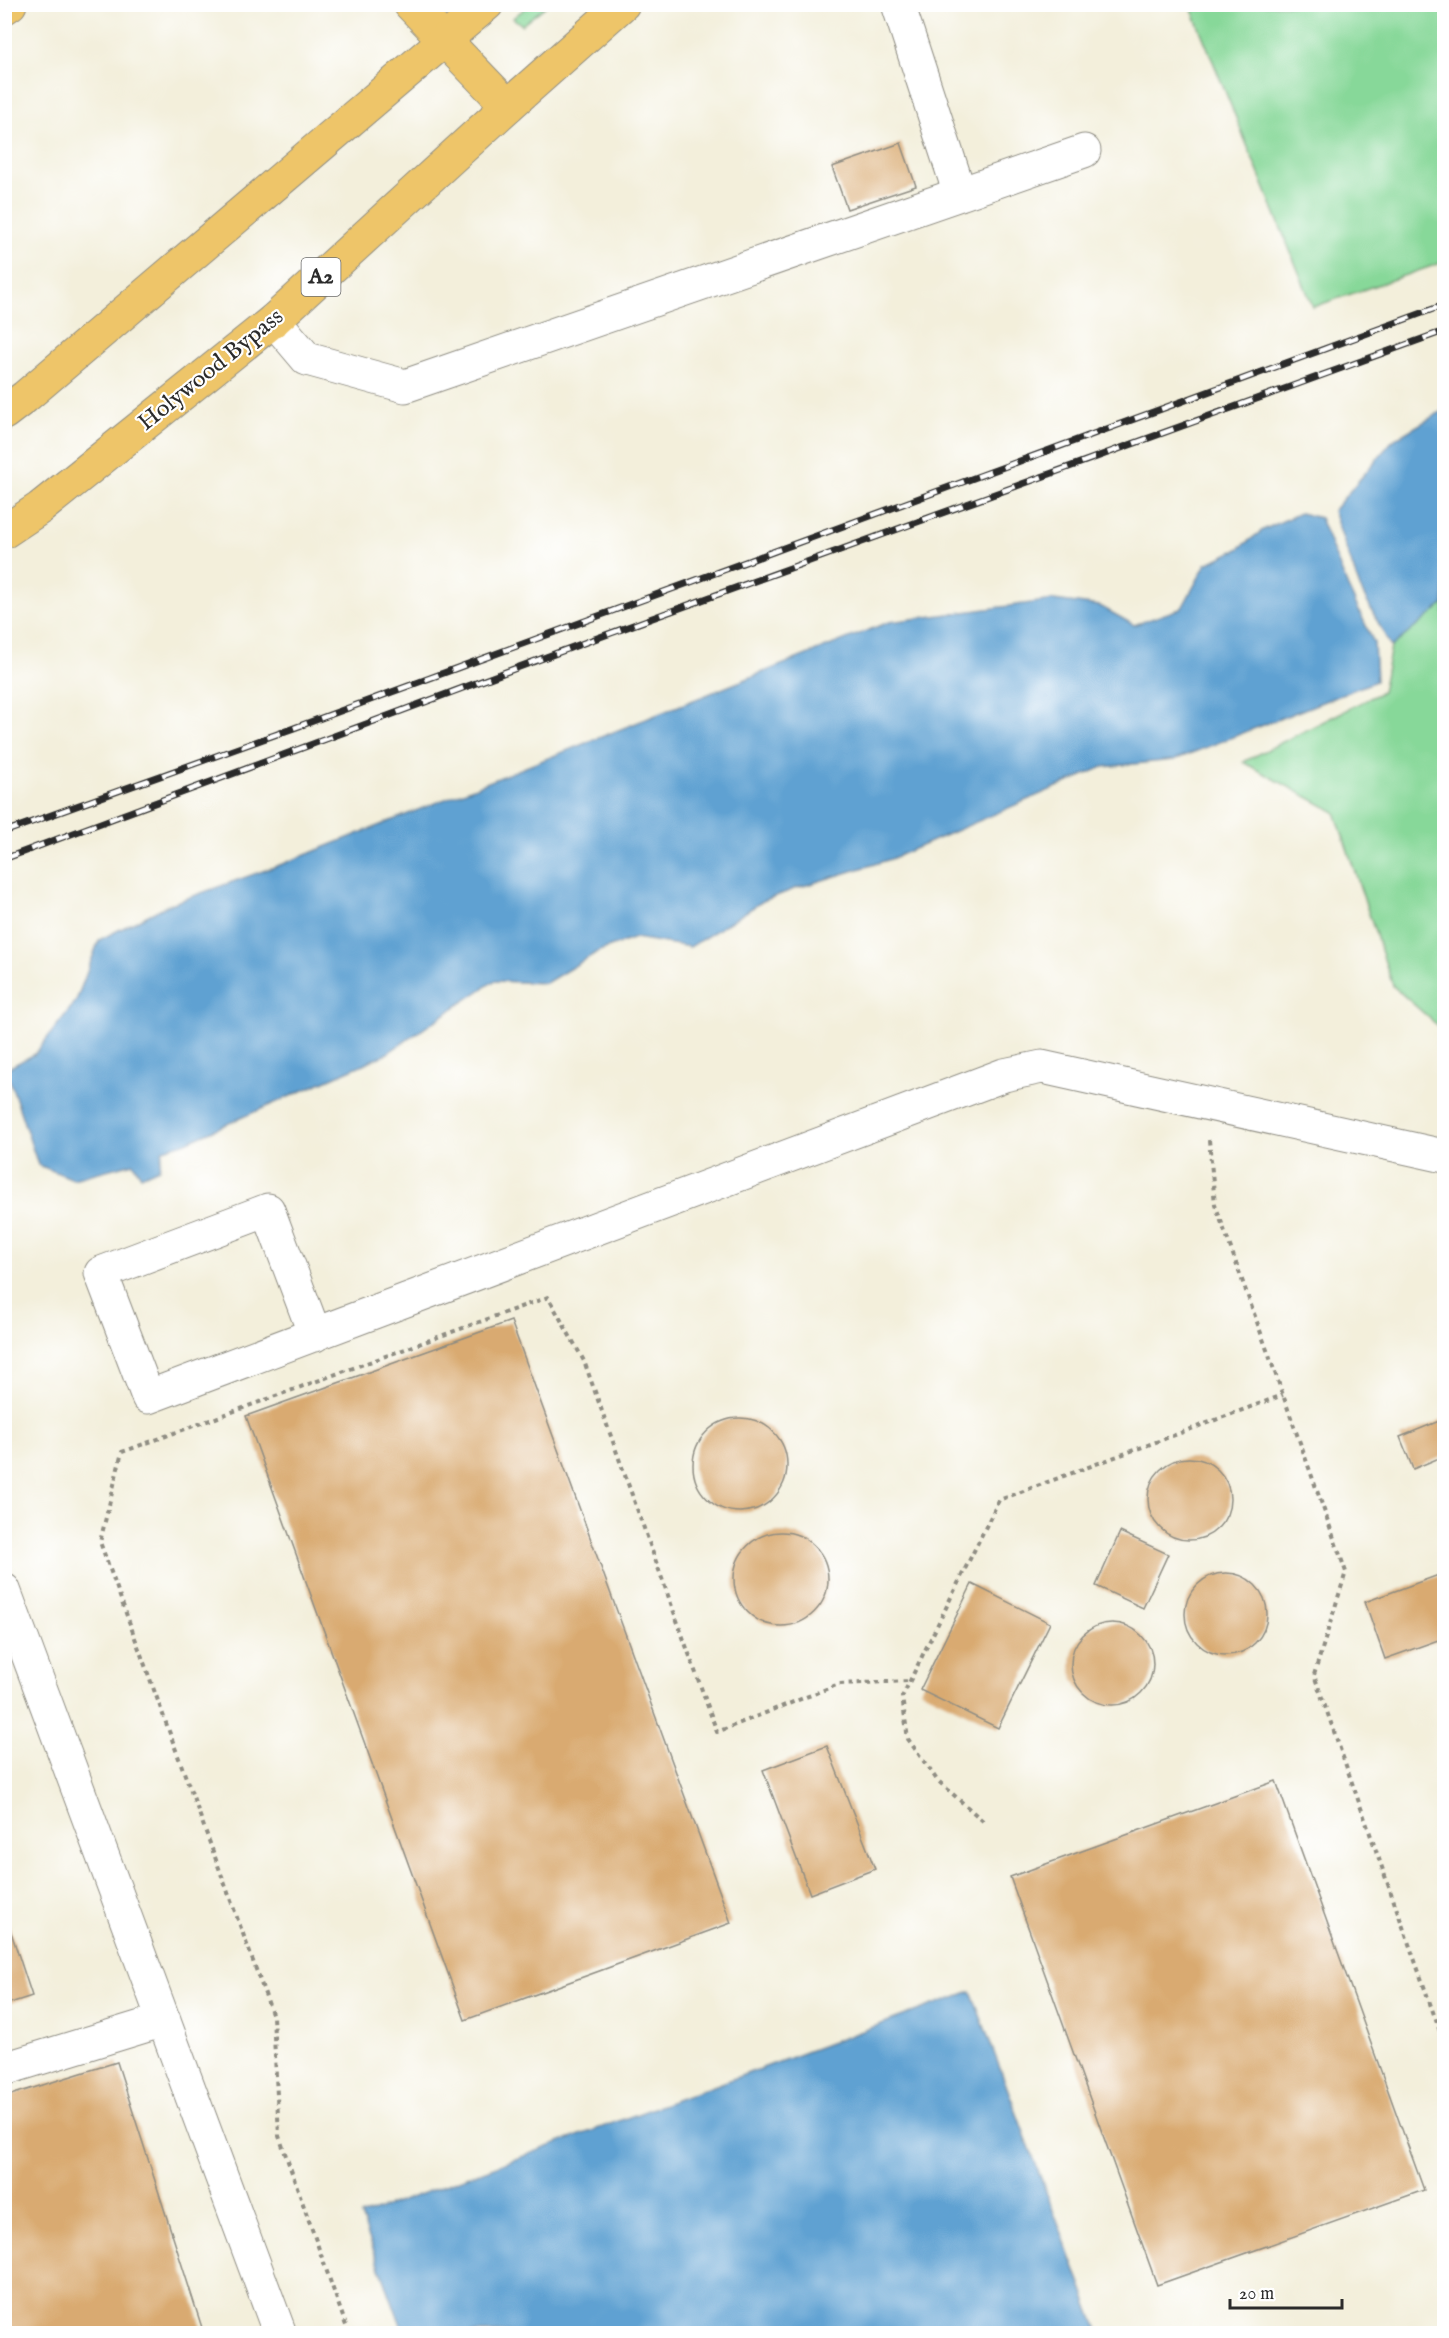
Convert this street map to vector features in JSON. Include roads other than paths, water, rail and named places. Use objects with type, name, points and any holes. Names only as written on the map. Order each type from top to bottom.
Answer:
[{"type":"main road","points":[[4,8],[10,4]]},
{"type":"main road","points":[[410,4],[508,106]]},
{"type":"main road","points":[[4,412],[25,397],[487,4]]},
{"type":"main road","name":"Holywood Bypass","points":[[4,532],[49,501],[274,320],[623,4]]},
{"type":"lane","points":[[898,4],[960,194]]},
{"type":"lane","points":[[274,320],[307,358],[405,386],[1084,151]]},
{"type":"lane","points":[[315,1335],[268,1210],[101,1272],[148,1397],[315,1335],[1004,1075],[1042,1067],[1444,1156]]},
{"type":"lane","points":[[4,1590],[280,2334]]},
{"type":"lane","points":[[4,2069],[164,2020]]},
{"type":"water","points":[[1444,410],[1444,604],[1391,647],[1360,588],[1333,511],[1393,440]]},
{"type":"water","points":[[1300,513],[1320,518],[1374,643],[1376,681],[1174,760],[1103,767],[891,859],[763,901],[690,947],[635,938],[599,951],[546,983],[494,981],[386,1054],[184,1143],[163,1149],[159,1168],[141,1176],[133,1163],[73,1179],[38,1165],[6,1069],[35,1054],[76,1001],[99,940],[168,905],[285,863],[889,622],[1054,600],[1100,606],[1134,625],[1182,608],[1206,564],[1238,549],[1263,530]]},
{"type":"water","points":[[971,1991],[1099,2333],[404,2333],[361,2216]]},
{"type":"railway","points":[[4,832],[294,728],[1444,305]]},
{"type":"railway","points":[[4,859],[589,641],[1444,331]]}]
